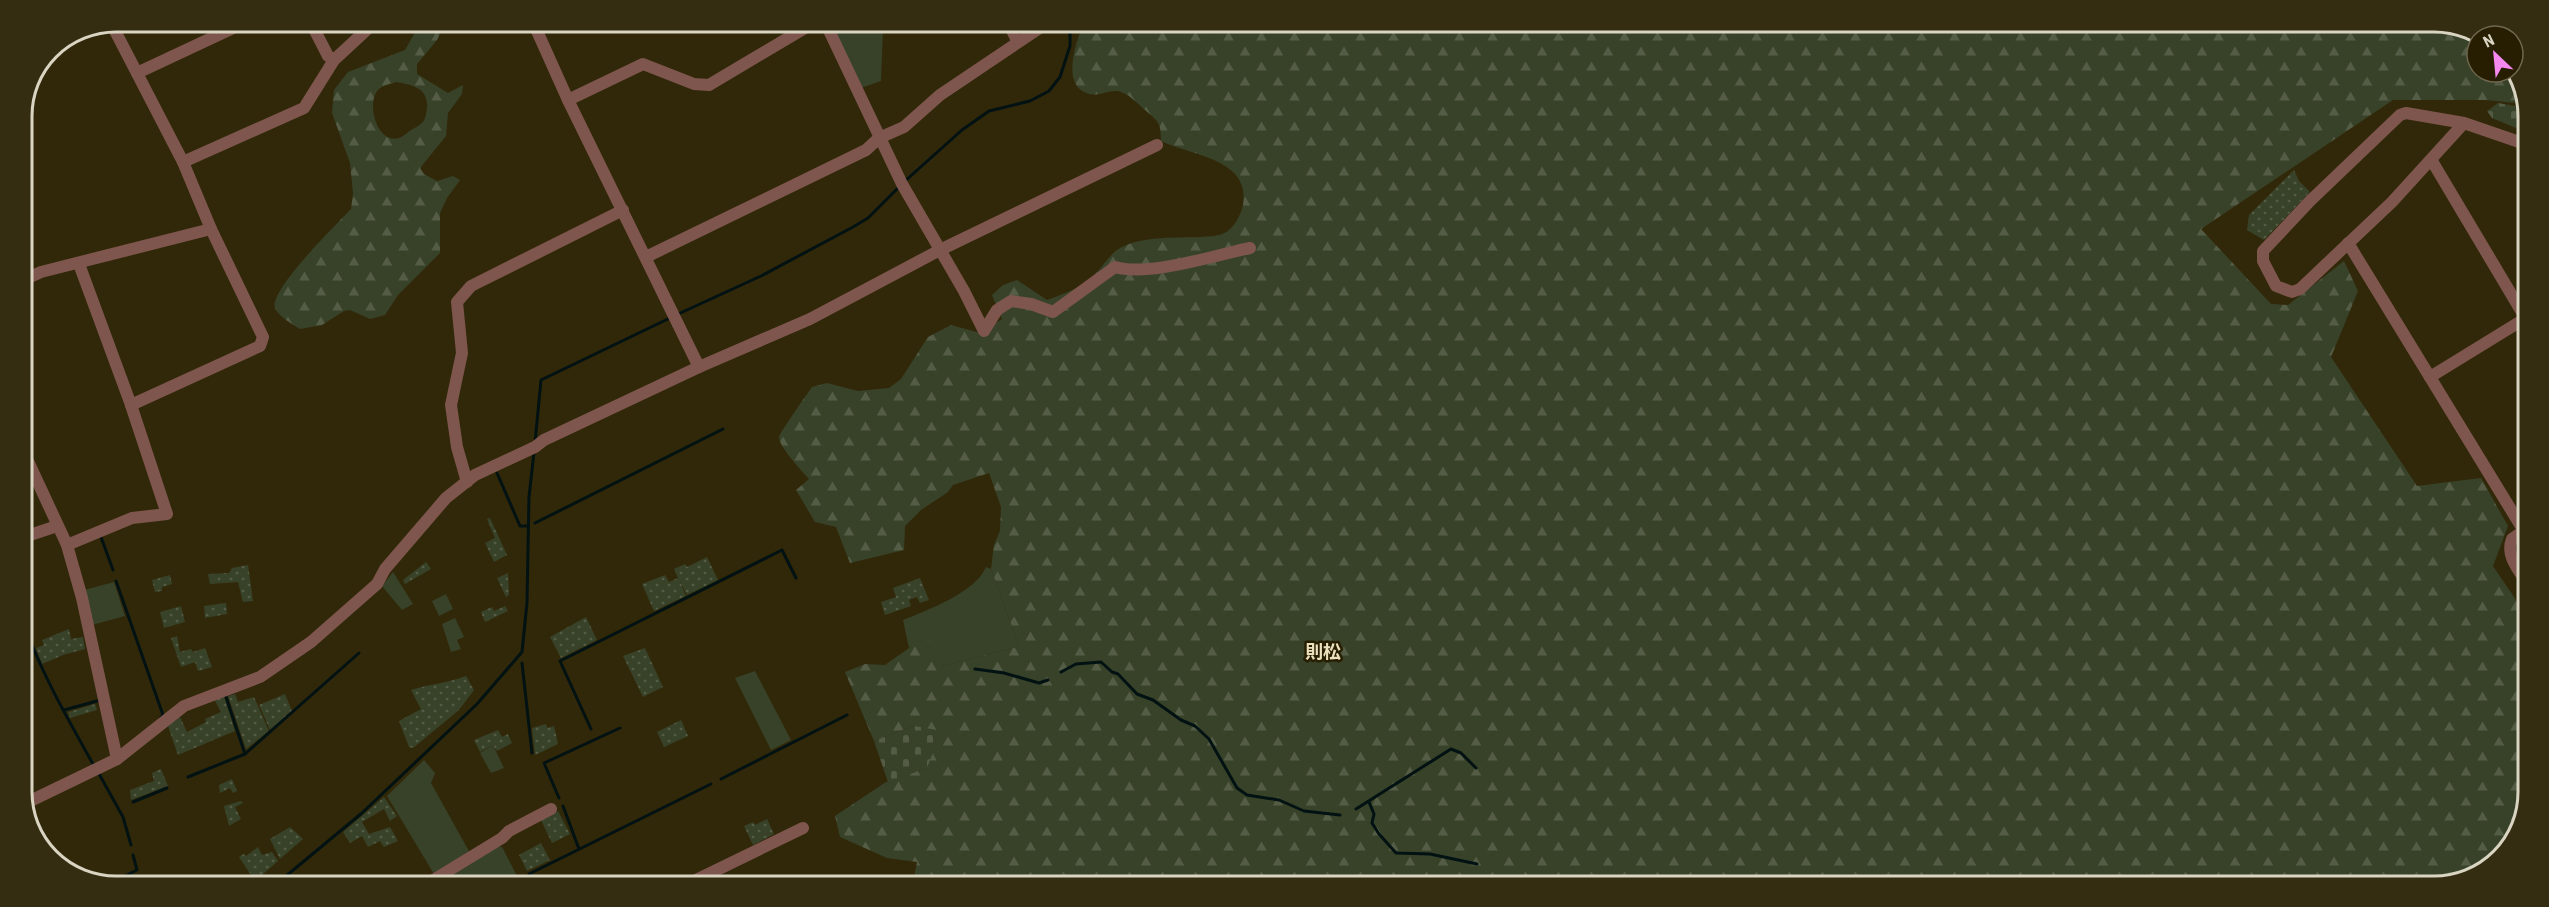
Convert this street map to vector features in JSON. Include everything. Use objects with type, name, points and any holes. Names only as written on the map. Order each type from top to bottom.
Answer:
[{"type":"street","points":[[116,32],[183,162],[211,229],[261,332],[262,344],[131,405]]},
{"type":"street","points":[[137,73],[225,32]]},
{"type":"street","points":[[316,32],[328,56],[334,60]]},
{"type":"street","points":[[183,162],[304,108],[334,60],[364,32]]},
{"type":"street","points":[[537,32],[568,100],[699,367]]},
{"type":"street","points":[[568,100],[644,64],[694,84],[709,85],[798,32]]},
{"type":"street","points":[[830,32],[902,184],[964,291],[984,331],[997,310],[1011,301],[1031,304],[1053,312],[1115,267],[1126,270],[1154,268],[1250,248]]},
{"type":"street","points":[[1013,32],[1018,42]]},
{"type":"street","points":[[646,257],[857,154],[879,138],[904,127],[940,95],[1033,32]]},
{"type":"street","points":[[2464,123],[2432,161],[2297,292],[2286,291],[2276,286],[2263,261],[2264,248],[2400,115],[2406,113],[2464,123],[2517,141]]},
{"type":"street","points":[[32,800],[117,759],[184,706],[260,677],[311,642],[377,584],[385,569],[438,504],[475,475],[699,367],[810,319],[940,250],[1157,145]]},
{"type":"street","points":[[2432,161],[2517,303]]},
{"type":"street","points":[[467,482],[457,447],[450,405],[462,352],[458,302],[471,286],[623,210]]},
{"type":"street","points":[[32,276],[211,229]]},
{"type":"street","points":[[2348,243],[2518,521]]},
{"type":"street","points":[[67,545],[132,518],[167,514],[131,405],[79,264]]},
{"type":"street","points":[[2430,377],[2517,323]]},
{"type":"street","points":[[32,470],[67,545],[82,598],[117,759]]},
{"type":"street","points":[[32,534],[57,526]]},
{"type":"street","points":[[2518,535],[2512,539],[2510,549],[2513,562],[2518,569]]},
{"type":"street","points":[[440,876],[502,838],[509,831],[551,808]]},
{"type":"street","points":[[704,876],[803,828]]},
{"type":"green space","points":[[415,32],[441,32],[417,64],[417,74],[448,93],[463,85],[462,94],[448,113],[446,136],[420,168],[424,174],[437,181],[453,176],[460,180],[440,213],[440,253],[398,295],[385,315],[370,319],[350,310],[344,311],[322,325],[300,329],[279,314],[275,308],[276,299],[293,273],[351,209],[353,193],[350,163],[332,113],[334,90],[348,72],[405,50]],"holes":[[[396,82],[414,86],[423,92],[427,102],[424,120],[399,138],[385,135],[379,129],[373,112],[375,95],[379,89]]]},
{"type":"green space","points":[[832,32],[883,32],[881,81],[858,89]]},
{"type":"green space","points":[[1080,32],[2433,32],[2450,33],[2465,38],[2465,84],[2511,84],[2516,103],[2486,100],[2393,100],[2201,229],[2271,304],[2288,305],[2344,261],[2358,291],[2331,357],[2417,486],[2481,478],[2508,526],[2493,566],[2518,603],[2518,791],[2516,808],[2509,828],[2489,855],[2480,861],[2455,873],[2433,876],[914,876],[917,862],[887,858],[840,837],[835,816],[886,782],[927,768],[914,726],[874,741],[845,672],[865,664],[885,665],[912,646],[915,640],[934,641],[943,666],[1019,646],[991,569],[994,545],[1000,531],[1001,507],[989,473],[953,485],[948,492],[921,510],[905,526],[904,550],[850,563],[836,527],[815,522],[796,490],[809,479],[780,441],[779,437],[788,422],[812,387],[827,383],[858,391],[889,388],[901,379],[928,337],[951,325],[980,333],[1002,319],[992,295],[1003,285],[1017,280],[1047,300],[1087,281],[1112,254],[1124,246],[1152,239],[1217,236],[1234,225],[1242,209],[1244,192],[1239,179],[1230,169],[1204,156],[1161,141],[1160,126],[1156,120],[1125,94],[1115,91],[1090,94],[1081,90],[1075,83],[1073,73],[1074,52]]},
{"type":"green space","points":[[2498,103],[2517,106],[2517,128],[2492,118],[2487,111]]},
{"type":"green space","points":[[2294,170],[2299,181],[2310,192],[2264,240],[2247,230],[2249,215]]},
{"type":"green space","points":[[490,518],[507,555],[494,562],[485,543],[495,538],[487,519]]},
{"type":"green space","points":[[707,557],[718,580],[687,595],[679,579],[686,596],[654,611],[642,584],[665,575],[669,582],[678,578],[674,569],[685,564],[687,567]]},
{"type":"green space","points":[[426,562],[431,569],[405,584],[403,580]]},
{"type":"green space","points":[[248,565],[253,601],[243,602],[238,582],[210,584],[208,574],[229,573],[232,568]]},
{"type":"green space","points":[[986,567],[991,569],[1019,646],[943,666],[912,646],[909,648],[903,620],[962,592],[981,576]]},
{"type":"green space","points":[[393,572],[413,604],[402,610],[382,586]]},
{"type":"green space","points":[[508,573],[509,595],[506,597],[497,578]]},
{"type":"green space","points":[[170,575],[172,584],[162,587],[162,591],[155,592],[152,580]]},
{"type":"green space","points":[[920,578],[929,600],[920,603],[917,597],[909,600],[911,606],[885,615],[881,602],[896,597],[893,588]]},
{"type":"green space","points":[[114,582],[125,616],[92,625],[84,590]]},
{"type":"green space","points":[[446,594],[453,609],[439,616],[432,601]]},
{"type":"green space","points":[[226,603],[227,614],[205,618],[204,606]]},
{"type":"green space","points":[[181,606],[185,622],[164,628],[160,612]]},
{"type":"green space","points":[[505,606],[508,611],[485,622],[481,612],[492,607],[494,611]]},
{"type":"green space","points":[[586,617],[597,640],[561,658],[550,637]]},
{"type":"green space","points":[[455,618],[464,637],[457,640],[461,649],[451,652],[442,624]]},
{"type":"green space","points":[[69,629],[71,639],[83,637],[85,649],[42,664],[36,648],[44,645],[42,640]]},
{"type":"green space","points":[[177,636],[180,652],[191,649],[193,652],[205,648],[212,667],[198,671],[195,662],[181,667],[171,638]]},
{"type":"green space","points":[[645,648],[663,687],[643,697],[623,656]]},
{"type":"green space","points":[[755,671],[791,740],[771,750],[735,678]]},
{"type":"green space","points":[[466,676],[474,690],[459,710],[413,748],[409,747],[399,721],[421,709],[411,690]]},
{"type":"green space","points":[[235,694],[238,702],[254,697],[269,731],[246,749],[228,696]]},
{"type":"green space","points":[[285,694],[292,711],[270,730],[259,705]]},
{"type":"green space","points":[[224,696],[235,731],[178,755],[168,726],[180,717],[187,732],[206,722],[205,719],[221,712],[214,699]]},
{"type":"green space","points":[[95,704],[97,710],[70,718],[68,712]]},
{"type":"green space","points":[[681,720],[688,736],[664,747],[657,732]]},
{"type":"green space","points":[[546,724],[547,728],[554,726],[558,744],[535,755],[532,728]]},
{"type":"green space","points":[[914,726],[937,730],[939,737],[927,768],[888,782],[874,741]]},
{"type":"green space","points":[[498,730],[502,737],[508,734],[512,743],[497,751],[493,745],[480,752],[474,740]]},
{"type":"green space","points":[[493,745],[504,768],[491,773],[480,753]]},
{"type":"green space","points":[[424,760],[435,773],[431,783],[470,853],[434,874],[387,796]]},
{"type":"green space","points":[[161,769],[168,786],[131,800],[130,790],[154,781],[152,773]]},
{"type":"green space","points":[[232,779],[237,791],[233,793],[230,788],[220,793],[219,785]]},
{"type":"green space","points":[[384,797],[397,816],[390,821],[384,809],[362,822],[369,834],[390,827],[398,841],[384,847],[380,841],[368,847],[362,836],[350,843],[343,832]]},
{"type":"green space","points":[[241,801],[243,803],[235,807],[241,819],[229,826],[224,806]]},
{"type":"green space","points":[[558,811],[570,834],[552,843],[541,820]]},
{"type":"green space","points":[[767,819],[774,834],[753,845],[744,826],[753,822],[755,825]]},
{"type":"green space","points":[[290,827],[303,839],[280,859],[270,839]]},
{"type":"green space","points":[[541,843],[550,860],[527,871],[519,855]]},
{"type":"green space","points":[[497,846],[502,847],[516,874],[512,876],[450,876]]},
{"type":"green space","points":[[258,847],[262,855],[272,852],[278,861],[261,876],[252,876],[239,857],[244,854],[246,856]]},
{"type":"waterway","points":[[905,181],[962,130],[989,111],[1030,101],[1049,91],[1060,77],[1070,46],[1070,32]]},
{"type":"waterway","points":[[676,315],[761,276],[853,227],[868,218],[900,186]]},
{"type":"waterway","points":[[535,443],[541,380],[670,318]]},
{"type":"waterway","points":[[535,523],[723,429]]},
{"type":"waterway","points":[[286,876],[362,813],[477,704],[522,652],[527,603],[529,497],[534,452]]},
{"type":"waterway","points":[[497,473],[520,526],[527,526]]},
{"type":"waterway","points":[[101,537],[113,570]]},
{"type":"waterway","points":[[591,729],[560,661],[782,550],[796,578]]},
{"type":"waterway","points":[[116,581],[163,715],[161,717]]},
{"type":"waterway","points":[[32,645],[63,710],[93,764]]},
{"type":"waterway","points":[[188,777],[245,754],[359,653]]},
{"type":"waterway","points":[[1061,672],[1076,664],[1101,662],[1112,672],[1118,674],[1137,694],[1153,700],[1181,720],[1195,726],[1209,739],[1237,788],[1247,795],[1279,800],[1304,811],[1340,815]]},
{"type":"waterway","points":[[522,663],[532,753]]},
{"type":"waterway","points":[[975,669],[1004,673],[1039,683],[1048,680]]},
{"type":"waterway","points":[[226,697],[245,754]]},
{"type":"waterway","points":[[64,710],[97,701]]},
{"type":"waterway","points":[[721,779],[847,715]]},
{"type":"waterway","points":[[559,798],[544,763],[620,728]]},
{"type":"waterway","points":[[1356,809],[1451,749],[1461,753],[1476,768]]},
{"type":"waterway","points":[[98,772],[123,817],[131,845]]},
{"type":"waterway","points":[[530,876],[529,874],[711,784]]},
{"type":"waterway","points":[[133,802],[167,788]]},
{"type":"waterway","points":[[1369,802],[1374,814],[1372,823],[1396,853],[1430,854],[1477,864]]},
{"type":"waterway","points":[[563,806],[579,849]]},
{"type":"waterway","points":[[125,876],[137,870],[133,855]]},
{"type":"district","name":"則松","points":[[1323,652]]}]
